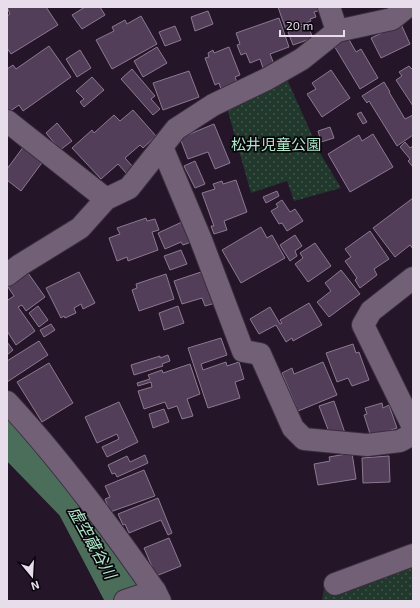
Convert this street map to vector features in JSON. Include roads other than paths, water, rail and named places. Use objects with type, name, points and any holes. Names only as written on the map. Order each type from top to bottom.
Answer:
[{"type":"street","points":[[329,7],[337,30]]},
{"type":"street","points":[[7,275],[20,265],[80,228],[106,199],[129,188],[176,129],[213,105],[267,79],[302,59],[337,30],[392,19],[406,7]]},
{"type":"street","points":[[7,121],[106,199]]},
{"type":"street","points":[[162,147],[201,240],[243,351],[260,354],[293,428],[304,439],[367,445],[400,441],[413,434]]},
{"type":"street","points":[[413,278],[371,310],[363,325],[413,428]]},
{"type":"street","points":[[7,402],[34,430],[104,518],[157,596],[125,601]]},
{"type":"street","points":[[335,584],[413,555]]},
{"type":"waterway","name":"虚空蔵谷川","points":[[7,434],[75,504],[126,601]]},
{"type":"park label","name":"松井児童公園","points":[[276,144]]}]
